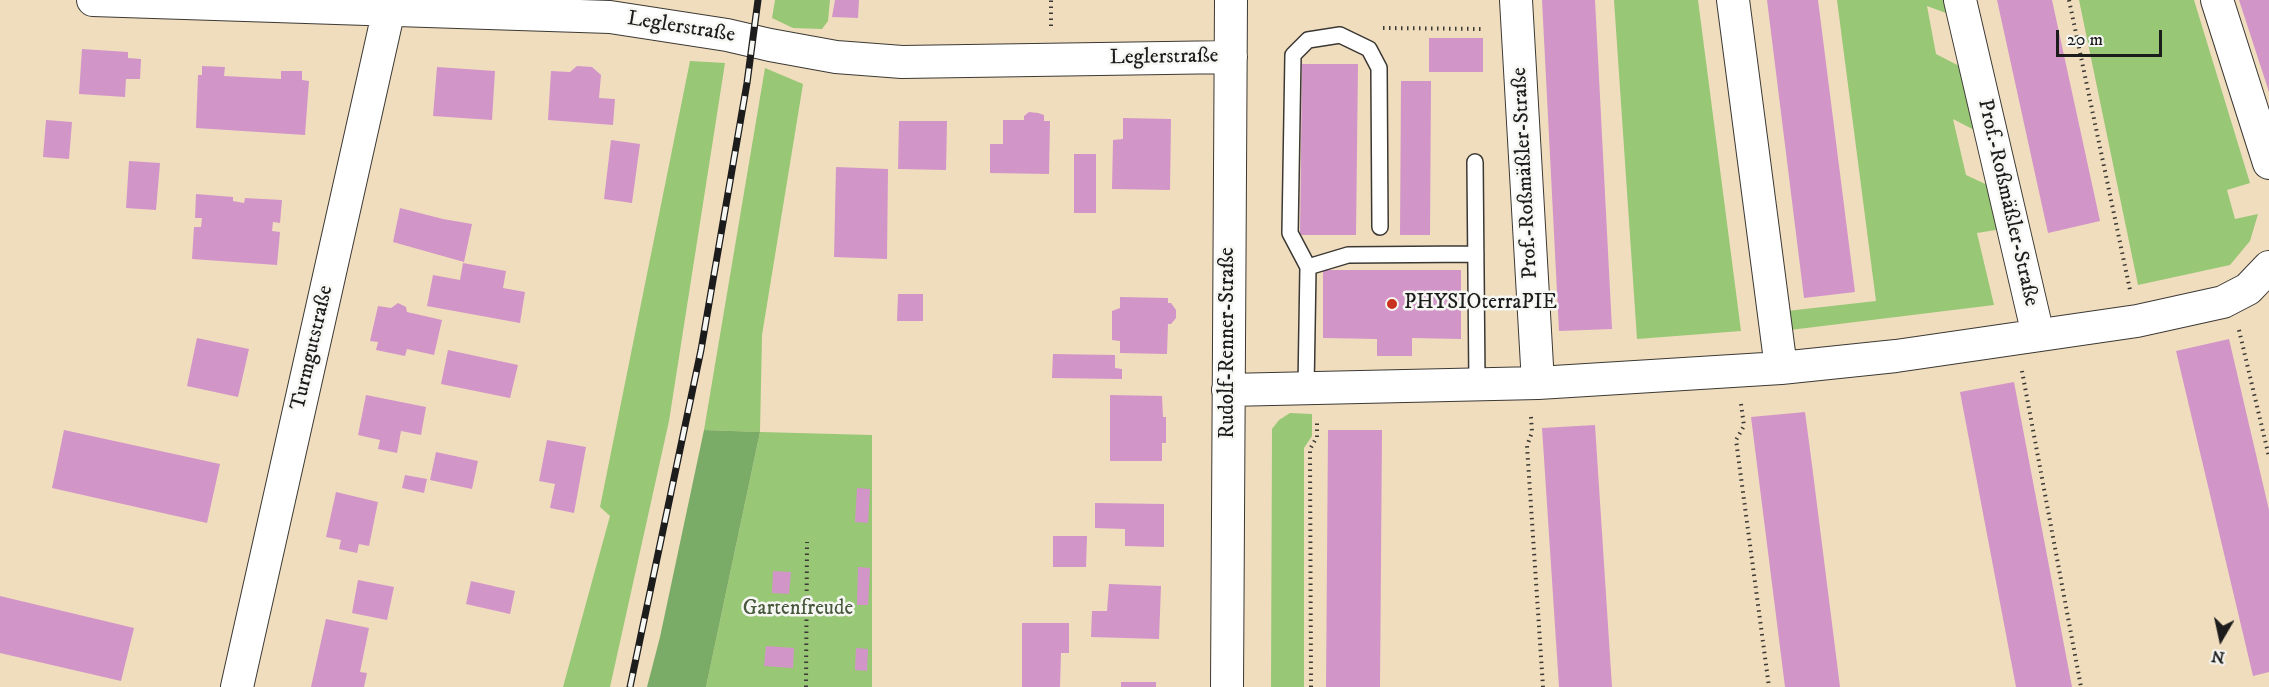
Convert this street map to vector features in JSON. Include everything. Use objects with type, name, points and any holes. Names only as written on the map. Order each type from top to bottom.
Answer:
[{"type":"street","name":"Leglerstraße","points":[[93,0],[389,9],[607,8],[770,45],[836,57],[902,62],[1231,57]]},
{"type":"street","name":"Rudolf-Renner-Straße","points":[[1227,687],[1231,0]]},
{"type":"street","points":[[1733,0],[1781,368]]},
{"type":"street","name":"Prof.-Roßmäßler-Straße","points":[[1960,0],[2027,336]]},
{"type":"street","points":[[2217,0],[2269,163]]},
{"type":"street","name":"Turmgutstraße","points":[[237,687],[389,9]]},
{"type":"street","name":"Prof.-Roßmäßler-Straße","points":[[1517,15],[1533,383]]},
{"type":"street","name":"Prof.-Roßmäßler-Straße","points":[[1228,390],[1533,383],[1781,368],[1896,356],[2137,321],[2223,302],[2248,289],[2269,267]]},
{"type":"lane","points":[[1312,388],[1308,267],[1290,233],[1293,56],[1308,40],[1340,35],[1369,50],[1379,69],[1380,227]]},
{"type":"lane","points":[[1475,162],[1477,384]]},
{"type":"lane","points":[[1308,267],[1348,255],[1476,254]]},
{"type":"path","points":[[2068,0],[2137,321]]},
{"type":"path","points":[[1340,35],[1342,27],[1517,15]]},
{"type":"path","points":[[2232,297],[2269,457]]},
{"type":"path","points":[[2027,336],[2081,687]]},
{"type":"path","points":[[1736,371],[1744,426],[1736,440],[1768,687]]},
{"type":"path","points":[[1533,383],[1532,432],[1527,446],[1543,687]]},
{"type":"path","points":[[1311,687],[1310,449],[1317,437],[1312,388]]},
{"type":"path","points":[[806,687],[807,542]]},
{"type":"green space","points":[[775,0],[830,0],[828,21],[822,29],[793,28],[772,18]]},
{"type":"green space","points":[[1614,0],[1698,0],[1741,331],[1637,339]]},
{"type":"green space","points":[[1837,0],[1950,0],[1954,16],[1927,6],[1936,54],[1965,69],[1982,134],[1953,119],[1966,175],[1994,188],[2002,229],[1977,233],[1994,305],[1790,330],[1787,311],[1876,301]]},
{"type":"green space","points":[[2079,0],[2194,0],[2250,183],[2227,190],[2235,219],[2258,214],[2250,241],[2230,265],[2138,285]]},
{"type":"green space","points":[[690,61],[725,63],[669,421],[610,687],[563,687],[610,516],[600,507]]},
{"type":"green space","points":[[765,68],[803,84],[762,335],[760,432],[704,430]]},
{"type":"green space","points":[[1290,413],[1312,414],[1312,436],[1304,448],[1304,687],[1271,687],[1272,429],[1279,420]]},
{"type":"green space","points":[[704,430],[760,432],[706,687],[647,687],[660,637]]},
{"type":"green space","name":"Gartenfreude","points":[[760,432],[872,435],[872,687],[706,687]]},
{"type":"building","points":[[835,0],[859,0],[858,18],[832,17]]},
{"type":"building","points":[[1542,0],[1595,0],[1612,329],[1559,331]]},
{"type":"building","points":[[1767,0],[1818,0],[1855,292],[1804,298]]},
{"type":"building","points":[[1997,0],[2052,0],[2100,221],[2048,233]]},
{"type":"building","points":[[2239,0],[2269,0],[2269,92]]},
{"type":"building","points":[[1429,38],[1483,38],[1483,72],[1429,72]]},
{"type":"building","points":[[82,49],[128,52],[128,58],[141,59],[140,79],[126,79],[125,97],[79,94]]},
{"type":"building","points":[[1302,64],[1358,64],[1356,235],[1300,235]]},
{"type":"building","points":[[202,66],[225,67],[224,76],[281,79],[281,71],[302,71],[302,80],[309,81],[305,135],[196,128],[198,75],[202,75]]},
{"type":"building","points":[[577,66],[592,67],[601,75],[599,98],[615,99],[613,125],[548,120],[551,71],[570,72]]},
{"type":"building","points":[[437,67],[495,71],[492,120],[433,116]]},
{"type":"building","points":[[1401,81],[1431,81],[1430,235],[1400,235]]},
{"type":"building","points":[[1029,112],[1044,115],[1044,121],[1050,121],[1049,174],[990,173],[990,144],[1003,144],[1003,120],[1024,120],[1024,116]]},
{"type":"building","points":[[1123,118],[1171,119],[1170,190],[1112,189],[1113,140],[1123,139]]},
{"type":"building","points":[[46,120],[72,122],[69,159],[43,157]]},
{"type":"building","points":[[899,121],[947,121],[946,170],[898,169]]},
{"type":"building","points":[[611,140],[640,144],[632,203],[604,199]]},
{"type":"building","points":[[1074,154],[1096,154],[1096,213],[1074,213]]},
{"type":"building","points":[[129,161],[160,163],[156,210],[126,208]]},
{"type":"building","points":[[836,167],[888,169],[887,259],[834,257]]},
{"type":"building","points":[[196,194],[233,197],[233,201],[244,203],[245,198],[282,200],[280,223],[273,222],[272,231],[280,232],[277,265],[192,259],[194,227],[201,227],[202,218],[195,218]]},
{"type":"building","points":[[400,208],[472,224],[464,262],[393,242]]},
{"type":"building","points":[[463,263],[506,271],[503,288],[525,292],[520,323],[427,306],[433,275],[460,280]]},
{"type":"building","name":"PHYSIOterraPIE","points":[[1323,270],[1461,270],[1461,339],[1412,338],[1412,356],[1377,356],[1377,339],[1323,338]]},
{"type":"building","points":[[898,294],[923,294],[923,321],[897,321]]},
{"type":"building","points":[[1120,297],[1168,298],[1168,303],[1171,303],[1176,310],[1176,318],[1168,324],[1167,354],[1120,353],[1120,341],[1112,340],[1112,311],[1120,308]]},
{"type":"building","points":[[398,303],[406,307],[407,312],[442,320],[434,355],[407,349],[405,356],[376,350],[378,342],[370,341],[378,306],[391,308]]},
{"type":"building","points":[[197,338],[249,349],[238,397],[187,386]]},
{"type":"building","points":[[2229,339],[2269,510],[2269,672],[2253,676],[2176,351]]},
{"type":"building","points":[[448,350],[518,365],[510,398],[441,384]]},
{"type":"building","points":[[1053,354],[1115,355],[1115,368],[1122,369],[1122,379],[1052,378]]},
{"type":"building","points":[[2014,382],[2072,687],[2016,687],[1960,392]]},
{"type":"building","points":[[366,395],[426,407],[421,435],[401,431],[397,453],[378,449],[380,440],[358,435]]},
{"type":"building","points":[[1110,395],[1162,396],[1163,417],[1166,417],[1166,443],[1162,443],[1162,461],[1110,461]]},
{"type":"building","points":[[1805,412],[1840,687],[1785,687],[1751,417]]},
{"type":"building","points":[[1595,425],[1612,687],[1559,687],[1542,428]]},
{"type":"building","points":[[64,430],[220,464],[207,523],[52,488]]},
{"type":"building","points":[[1328,430],[1382,430],[1380,687],[1326,687]]},
{"type":"building","points":[[547,440],[586,447],[574,513],[550,508],[555,484],[539,481]]},
{"type":"building","points":[[436,452],[478,461],[472,489],[430,480]]},
{"type":"building","points":[[405,475],[427,479],[424,493],[402,488]]},
{"type":"building","points":[[857,488],[870,489],[868,523],[855,522]]},
{"type":"building","points":[[336,492],[378,502],[369,546],[359,544],[357,553],[339,549],[341,540],[326,537]]},
{"type":"building","points":[[1095,503],[1164,504],[1164,547],[1125,546],[1125,529],[1095,528]]},
{"type":"building","points":[[1053,536],[1087,536],[1086,567],[1053,567]]},
{"type":"building","points":[[858,567],[870,568],[868,605],[857,605]]},
{"type":"building","points":[[773,571],[791,572],[789,594],[772,593]]},
{"type":"building","points":[[358,580],[394,587],[387,620],[352,613]]},
{"type":"building","points":[[471,581],[515,591],[510,614],[466,604]]},
{"type":"building","points":[[1109,584],[1161,586],[1159,639],[1091,637],[1092,611],[1107,611]]},
{"type":"building","points":[[0,596],[134,628],[121,681],[0,653]]},
{"type":"building","points":[[326,619],[369,628],[360,672],[367,673],[364,687],[311,687]]},
{"type":"building","points":[[1022,623],[1069,623],[1069,653],[1061,653],[1060,687],[1022,687]]},
{"type":"building","points":[[766,646],[794,648],[793,668],[764,666]]},
{"type":"building","points":[[856,648],[868,649],[867,671],[855,670]]},
{"type":"building","points":[[1121,682],[1156,682],[1156,687],[1121,687]]},
{"type":"railway","points":[[630,687],[701,350],[747,83],[758,0]]},
{"type":"place","name":"PHYSIOterraPIE","points":[[1392,304]]}]
